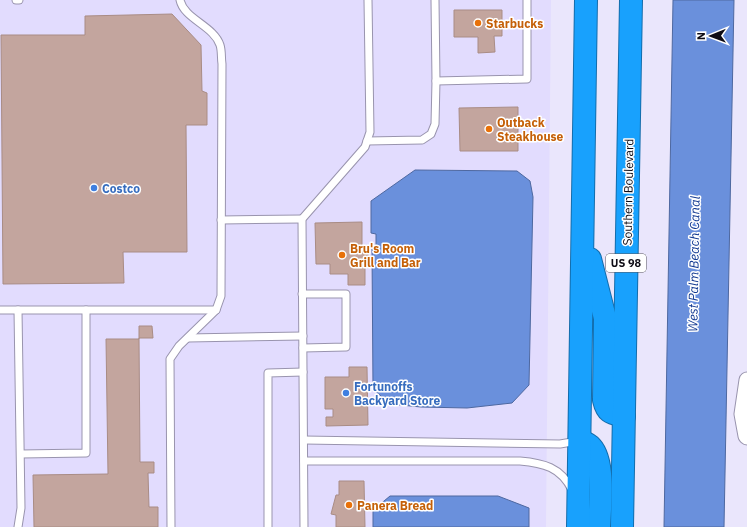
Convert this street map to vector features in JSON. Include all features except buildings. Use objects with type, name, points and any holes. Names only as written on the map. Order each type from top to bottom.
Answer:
[{"type":"highway","points":[[578,527],[586,0]]},
{"type":"highway","name":"Southern Boulevard","points":[[622,527],[631,0]]},
{"type":"highway","points":[[583,231],[605,318],[604,400],[606,408],[610,413],[624,416]]},
{"type":"highway","points":[[580,441],[590,446],[597,457],[600,471],[599,527]]},
{"type":"street","points":[[747,380],[742,414],[747,437]]},
{"type":"lane","points":[[171,527],[170,359],[174,352],[216,310],[221,296],[222,64],[220,45],[216,36],[186,11],[180,0]]},
{"type":"lane","points":[[304,527],[302,219],[365,147],[370,132],[368,0]]},
{"type":"lane","points":[[367,141],[422,140],[431,134],[435,124],[435,0]]},
{"type":"lane","points":[[436,81],[527,79],[527,0]]},
{"type":"lane","points":[[221,220],[302,219]]},
{"type":"lane","points":[[302,294],[346,294],[346,347],[303,348]]},
{"type":"lane","points":[[0,310],[216,310]]},
{"type":"lane","points":[[18,310],[21,508],[18,527]]},
{"type":"lane","points":[[20,454],[86,453],[86,310]]},
{"type":"lane","points":[[188,338],[302,336]]},
{"type":"lane","points":[[268,527],[268,372],[303,372]]},
{"type":"lane","points":[[304,440],[560,444],[580,441]]},
{"type":"lane","points":[[304,461],[539,462],[548,465],[559,472],[570,486],[579,504]]},
{"type":"shaded area","points":[[0,0],[551,0],[546,527],[0,527]]},
{"type":"water","name":"West Palm Beach Canal","points":[[673,0],[734,0],[724,527],[664,527]]},
{"type":"water","points":[[415,170],[517,171],[530,181],[533,197],[529,385],[512,403],[467,408],[421,407],[390,404],[373,389],[372,249],[376,248],[376,234],[371,233],[371,201]]},
{"type":"water","points":[[390,496],[498,496],[529,508],[529,527],[373,527],[374,503],[378,506]]},
{"type":"place","name":"Starbucks","points":[[478,23]]},
{"type":"place","name":"Outback Steakhouse","points":[[489,129]]},
{"type":"place","name":"Costco","points":[[94,188]]},
{"type":"place","name":"Bru's Room Grill and Bar","points":[[342,255]]},
{"type":"place","name":"Fortunoffs Backyard Store","points":[[346,393]]},
{"type":"place","name":"Panera Bread","points":[[349,505]]}]
